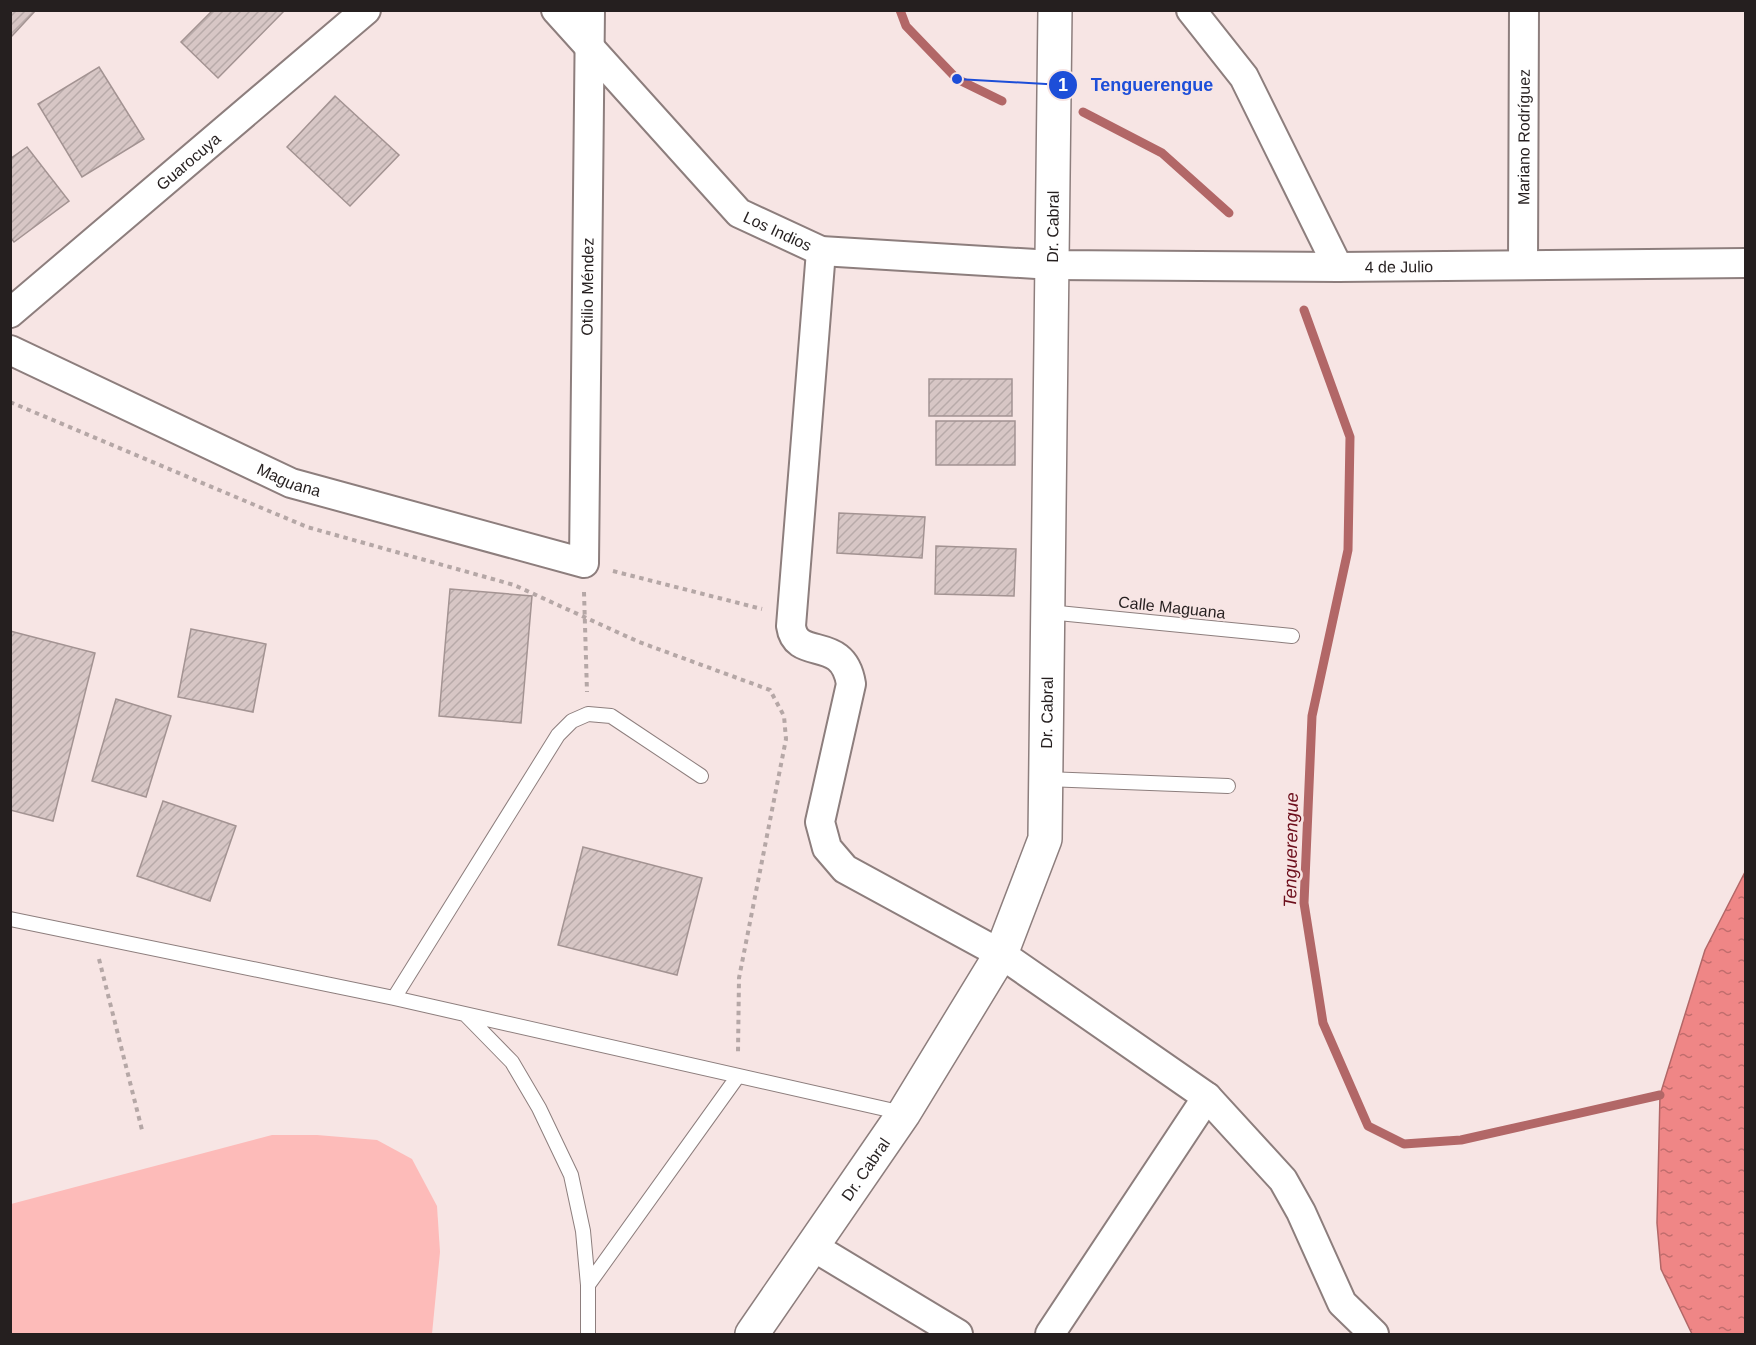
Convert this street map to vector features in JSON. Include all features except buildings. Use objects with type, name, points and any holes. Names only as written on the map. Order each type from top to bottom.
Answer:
[{"type":"street","name":"Guarocuya","points":[[10,313],[366,10]]},
{"type":"street","name":"Los Indios","points":[[556,10],[740,213],[821,251],[1052,265]]},
{"type":"street","name":"Otilio Méndez","points":[[584,563],[590,10]]},
{"type":"street","name":"Dr. Cabral","points":[[752,1335],[904,1113],[1001,954],[1045,839],[1055,10]]},
{"type":"street","points":[[1191,10],[1244,77],[1338,267]]},
{"type":"street","name":"Mariano Rodríguez","points":[[1523,265],[1524,10]]},
{"type":"street","points":[[821,251],[792,616],[793,636],[799,644],[827,651],[840,658],[849,670],[851,684],[820,822],[827,848],[845,869],[1001,954],[1207,1097],[1282,1180],[1301,1212],[1342,1303],[1374,1335]]},
{"type":"street","name":"4 de Julio","points":[[1052,265],[1338,267],[1746,263]]},
{"type":"street","name":"Maguana","points":[[10,350],[291,483],[584,563]]},
{"type":"street","points":[[1050,1335],[1207,1097]]},
{"type":"street","points":[[812,1246],[958,1335]]},
{"type":"lane","name":"Calle Maguana","points":[[1048,612],[1292,636]]},
{"type":"lane","points":[[394,998],[558,735],[572,721],[588,714],[611,716],[701,776]]},
{"type":"lane","points":[[1046,779],[1228,786]]},
{"type":"lane","points":[[10,919],[394,998],[904,1113]]},
{"type":"lane","points":[[466,1015],[512,1062],[539,1108],[571,1175],[584,1232],[588,1285],[588,1335]]},
{"type":"lane","points":[[588,1285],[738,1076]]},
{"type":"path","points":[[10,402],[307,527],[514,585],[639,642],[770,690],[784,716],[786,739],[739,978],[738,1076]]},
{"type":"path","points":[[588,714],[584,563],[792,616]]},
{"type":"path","points":[[94,936],[142,1130]]},
{"type":"shaded area","points":[[272,1135],[317,1135],[377,1140],[412,1159],[437,1206],[440,1252],[432,1334],[11,1334],[11,1204]]},
{"type":"water","points":[[1745,872],[1745,1334],[1692,1334],[1661,1269],[1657,1223],[1660,1095],[1705,950]]},
{"type":"waterway","name":"Tenguerengue","points":[[900,10],[906,26],[957,79],[1002,101]]},
{"type":"waterway","name":"Tenguerengue","points":[[1083,112],[1162,153],[1229,213]]},
{"type":"waterway","name":"Tenguerengue","points":[[1304,310],[1350,437],[1348,550],[1312,716],[1304,903],[1323,1023],[1368,1126],[1404,1144],[1461,1140],[1660,1095]]},
{"type":"place","name":"Tenguerengue","points":[[957,79]]}]
